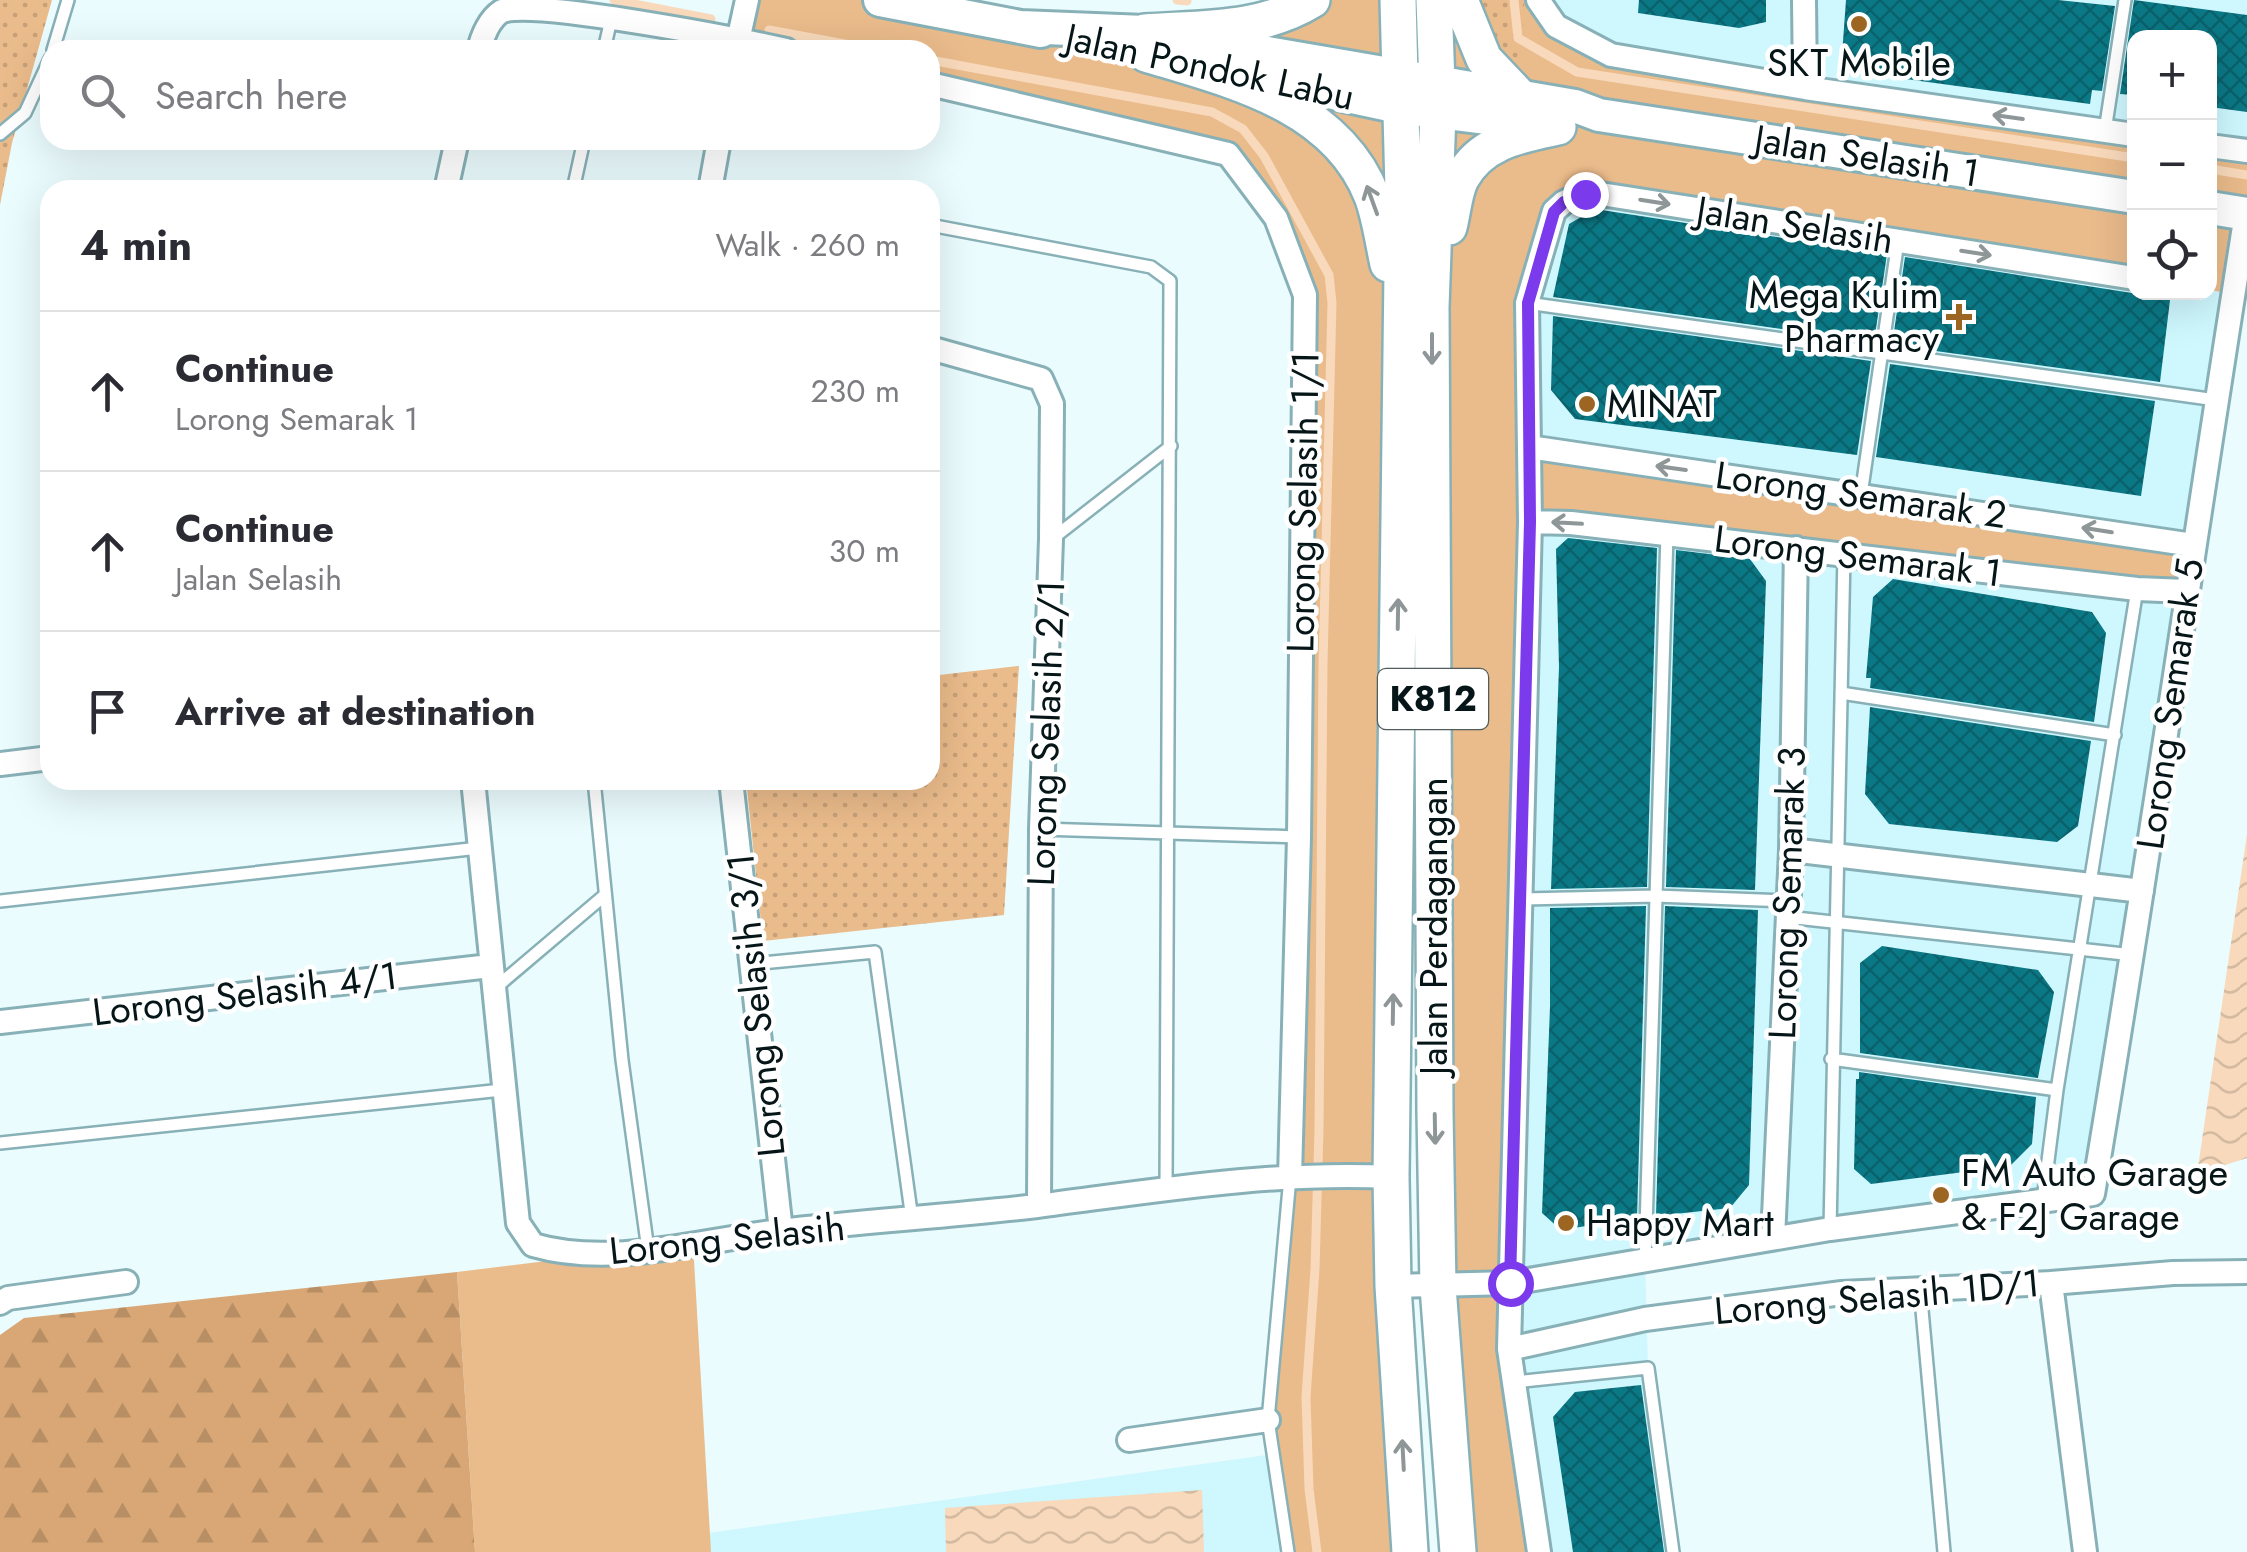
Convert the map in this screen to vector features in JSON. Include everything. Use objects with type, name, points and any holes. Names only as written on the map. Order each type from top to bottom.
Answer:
[{"type":"main road","points":[[1145,42],[1274,20],[1312,0]]},
{"type":"main road","name":"Jalan Perdagangan","points":[[1398,0],[1403,189],[1391,1177],[1393,1286],[1410,1552]]},
{"type":"main road","name":"Jalan Perdagangan","points":[[1434,0],[1434,1112],[1438,1287],[1458,1552]]},
{"type":"main road","points":[[1460,0],[1484,59],[1521,98]]},
{"type":"main road","points":[[1145,42],[1277,100],[1332,134],[1357,166],[1372,197],[1401,328]]},
{"type":"main road","points":[[1432,292],[1461,180],[1478,156],[1506,138],[1558,127]]},
{"type":"street","points":[[739,40],[747,0]]},
{"type":"street","name":"Jalan Pondok Labu","points":[[880,0],[1020,27],[1145,42],[1437,97]]},
{"type":"street","points":[[1538,0],[1556,26],[1612,55],[1805,88],[2127,134]]},
{"type":"street","points":[[1804,0],[1805,88]]},
{"type":"street","points":[[483,40],[490,23],[501,12],[521,4],[612,15],[721,40]]},
{"type":"street","name":"Lorong Selasih 1/1","points":[[940,86],[1228,154],[1276,218],[1305,295],[1299,837],[1290,1177]]},
{"type":"street","name":"Jalan Selasih 1","points":[[1437,97],[1521,98],[1575,106],[1599,115],[2127,196]]},
{"type":"street","name":"Jalan Selasih 1","points":[[1437,97],[1558,127],[1599,115]]},
{"type":"street","points":[[2217,147],[2247,151]]},
{"type":"street","points":[[448,180],[455,150]]},
{"type":"street","points":[[717,180],[719,150]]},
{"type":"street","name":"Jalan Selasih","points":[[1528,303],[1554,212],[1564,202],[1585,194],[2127,277]]},
{"type":"street","points":[[2217,209],[2246,214]]},
{"type":"street","name":"Lorong Semarak 5","points":[[2044,1200],[2092,1194],[2133,955],[2216,400],[2240,291],[2246,214]]},
{"type":"street","points":[[1528,303],[1530,522],[1510,1348],[1539,1552]]},
{"type":"street","name":"Lorong Selasih 2/1","points":[[940,351],[1041,378],[1052,404],[1052,539],[1041,829],[1039,1206]]},
{"type":"street","name":"Lorong Semarak 2","points":[[1529,447],[2193,545]]},
{"type":"street","name":"Lorong Semarak 1","points":[[1530,522],[1571,522],[2186,592]]},
{"type":"street","name":"Lorong Semarak 3","points":[[1774,1238],[1791,850],[1796,548]]},
{"type":"street","points":[[0,764],[40,759]]},
{"type":"street","name":"Lorong Selasih","points":[[474,790],[518,1223],[533,1246],[573,1255],[648,1250],[1166,1188],[1290,1177],[1391,1177]]},
{"type":"street","name":"Lorong Selasih 3/1","points":[[732,790],[782,1231]]},
{"type":"street","points":[[1791,850],[2142,891]]},
{"type":"street","name":"Lorong Selasih 4/1","points":[[0,1022],[490,966]]},
{"type":"street","points":[[1393,1286],[1510,1283],[1830,1229],[2044,1200]]},
{"type":"street","name":"Lorong Selasih 1D/1","points":[[1510,1348],[1645,1318],[1842,1293],[2052,1283],[2174,1272],[2247,1272]]},
{"type":"street","points":[[4,1300],[126,1282]]},
{"type":"street","points":[[2052,1283],[2084,1552]]},
{"type":"street","points":[[1129,1440],[1268,1420]]},
{"type":"lane","points":[[56,40],[68,0]]},
{"type":"lane","points":[[2105,131],[2125,0]]},
{"type":"lane","points":[[606,40],[612,15]]},
{"type":"lane","points":[[0,134],[26,113],[40,87]]},
{"type":"lane","points":[[575,180],[582,150]]},
{"type":"lane","points":[[940,227],[1151,266],[1170,281],[1166,1188]]},
{"type":"lane","points":[[1861,495],[1898,241]]},
{"type":"lane","points":[[1528,303],[2216,400]]},
{"type":"lane","points":[[1052,539],[1171,446]]},
{"type":"lane","points":[[1645,1261],[1667,534]]},
{"type":"lane","points":[[1830,1229],[1844,554]]},
{"type":"lane","points":[[2044,1200],[2057,1090],[2138,589]]},
{"type":"lane","points":[[1841,694],[2115,736]]},
{"type":"lane","points":[[595,790],[622,1060],[648,1250]]},
{"type":"lane","points":[[1041,829],[1299,837]]},
{"type":"lane","points":[[0,900],[480,848]]},
{"type":"lane","points":[[493,990],[605,895]]},
{"type":"lane","points":[[1521,899],[1656,896],[1787,909],[1834,920],[2133,955]]},
{"type":"lane","points":[[751,964],[876,952],[912,1219]]},
{"type":"lane","points":[[1831,1059],[2057,1090]]},
{"type":"lane","points":[[0,1143],[502,1090]]},
{"type":"lane","points":[[1288,1552],[1268,1420],[1290,1177]]},
{"type":"lane","points":[[1920,1288],[1944,1552]]},
{"type":"lane","points":[[1514,1382],[1648,1368],[1673,1552]]},
{"type":"shaded area","points":[[0,0],[52,0],[12,143],[0,205]]},
{"type":"shaded area","points":[[747,0],[880,0],[1399,107],[1391,1177],[1412,1552],[1288,1552],[1268,1420],[1296,1178],[1305,295],[1276,218],[1228,154],[940,86],[940,40],[739,39]]},
{"type":"shaded area","points":[[1312,0],[1398,0],[1399,75],[1232,26]]},
{"type":"shaded area","points":[[1434,0],[1538,0],[1590,46],[2127,134],[2127,191],[1436,82]]},
{"type":"shaded area","points":[[1460,0],[1524,0],[1521,98]]},
{"type":"shaded area","points":[[1524,0],[2247,0],[2247,214],[2093,1194],[1645,1261],[1648,1368],[1679,1552],[1458,1552],[1432,294],[1572,125],[1598,115]]},
{"type":"shaded area","points":[[1438,112],[1572,125],[1599,115],[2127,196],[2127,277],[1601,194],[1564,202],[1527,303],[1528,446],[2193,545],[2186,591],[1530,522],[1511,1283],[1539,1552],[1458,1552]]},
{"type":"shaded area","points":[[2217,147],[2247,151],[2247,209],[2217,204]]},
{"type":"shaded area","points":[[2217,209],[2247,214],[2247,288],[2233,294],[2217,291]]},
{"type":"shaded area","points":[[1019,666],[1004,915],[763,941],[747,790],[940,790],[940,675]]},
{"type":"shaded area","points":[[693,1243],[711,1552],[475,1552],[457,1272]]},
{"type":"shaded area","points":[[1296,1451],[1304,1552],[711,1552],[708,1533]]},
{"type":"green space","points":[[457,1272],[475,1552],[0,1552],[0,1335],[24,1318]]},
{"type":"water","points":[[2247,834],[2247,1158],[2197,1174]]},
{"type":"water","points":[[1202,1490],[1204,1552],[946,1552],[945,1508]]},
{"type":"building","points":[[1639,0],[1766,0],[1766,22],[1739,28],[1638,13]]},
{"type":"building","points":[[1846,0],[2058,0],[2115,6],[2102,91],[2092,90],[2090,104],[1869,74],[1842,55]]},
{"type":"building","points":[[2134,0],[2247,15],[2247,112],[2217,108],[2217,30],[2130,30]]},
{"type":"building","points":[[2127,47],[2127,94],[2120,94]]},
{"type":"building","points":[[1595,209],[1887,254],[1874,342],[1553,297],[1569,224]]},
{"type":"building","points":[[1905,257],[2127,292],[2127,300],[2170,300],[2160,382],[1892,345]]},
{"type":"building","points":[[1553,316],[1871,361],[1857,455],[1575,419],[1551,390]]},
{"type":"building","points":[[1890,364],[2155,401],[2141,496],[1876,457]]},
{"type":"building","points":[[1568,538],[1657,548],[1647,887],[1551,889],[1559,667],[1556,549]]},
{"type":"building","points":[[1676,550],[1750,559],[1766,581],[1755,890],[1666,887]]},
{"type":"building","points":[[1893,579],[2092,612],[2106,633],[2094,722],[1870,688],[1871,678],[1866,678],[1873,597]]},
{"type":"building","points":[[1870,707],[2091,741],[2078,826],[2057,842],[1889,824],[1865,794]]},
{"type":"building","points":[[1646,906],[1637,1218],[1561,1230],[1542,1213],[1550,908]]},
{"type":"building","points":[[1665,906],[1758,910],[1749,1185],[1730,1208],[1656,1216]]},
{"type":"building","points":[[1882,946],[2038,970],[2054,992],[2038,1078],[1860,1053],[1860,963]]},
{"type":"building","points":[[1859,1072],[2036,1097],[2032,1144],[2010,1166],[1871,1184],[1854,1169]]},
{"type":"building","points":[[1641,1385],[1664,1552],[1573,1552],[1553,1417],[1575,1392]]},
{"type":"waterway","points":[[614,0],[711,19]]},
{"type":"waterway","points":[[1177,0],[1187,1]]},
{"type":"waterway","points":[[1514,0],[1518,38],[1577,72],[2127,157]]},
{"type":"waterway","points":[[769,30],[823,40]]},
{"type":"waterway","points":[[940,62],[1212,112],[1243,129],[1264,156],[1329,275],[1332,303],[1323,664],[1319,1130],[1306,1397],[1309,1489],[1317,1552]]},
{"type":"waterway","points":[[2217,170],[2247,175]]},
{"type":"place","name":"SKT Mobile","points":[[1859,24]]},
{"type":"place","name":"Mega Kulim Pharmacy","points":[[1959,317]]},
{"type":"place","name":"MINAT","points":[[1587,404]]},
{"type":"place","name":"FM Auto Garage & F2J Garage","points":[[1941,1195]]},
{"type":"place","name":"Happy Mart","points":[[1566,1223]]},
{"type":"route","points":[[1510,1283],[1530,522],[1528,303],[1554,212],[1564,202],[1585,194]]}]
